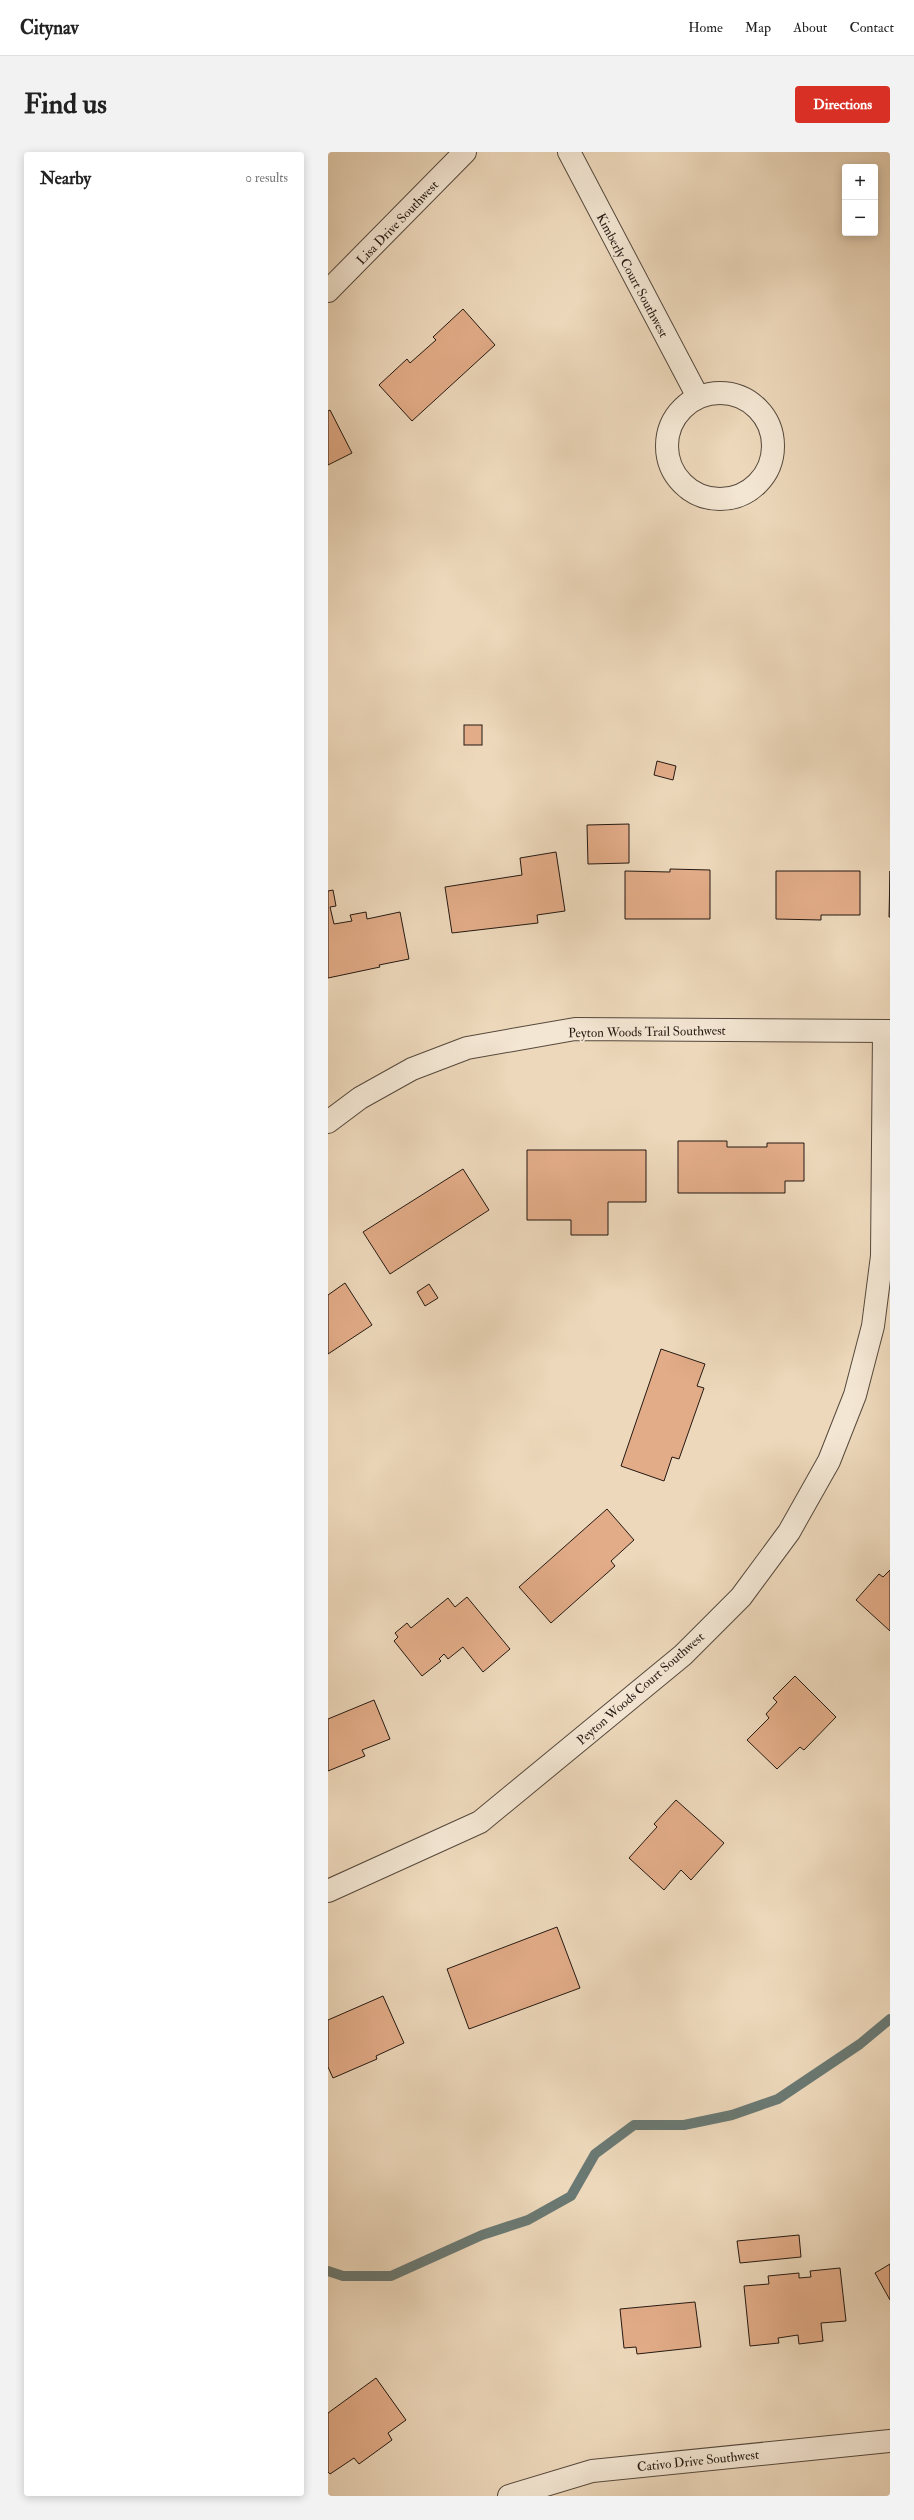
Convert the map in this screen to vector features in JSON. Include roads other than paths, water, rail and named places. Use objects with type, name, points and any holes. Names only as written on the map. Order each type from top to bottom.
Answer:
[{"type":"street","name":"Lisa Drive Southwest","points":[[328,291],[465,152]]},
{"type":"street","name":"Kimberly Court Southwest","points":[[569,152],[698,397]]},
{"type":"street","points":[[718,393],[739,396],[757,407],[769,424],[774,444],[771,465],[760,482],[742,495],[722,499],[702,496],[684,485],[671,468],[667,448],[670,427],[681,410],[698,397],[718,393]]},
{"type":"street","name":"Peyton Woods Trail Southwest","points":[[328,1122],[360,1098],[412,1070],[460,1051],[575,1029],[887,1031]]},
{"type":"street","name":"Peyton Woods Court Southwest","points":[[328,1891],[480,1822],[683,1655],[741,1597],[789,1532],[832,1454],[855,1395],[873,1326],[882,1256],[887,1031]]},
{"type":"street","name":"Cativo Drive Southwest","points":[[509,2496],[592,2471],[890,2441]]},
{"type":"waterway","points":[[328,2271],[343,2276],[391,2276],[482,2235],[528,2220],[571,2196],[595,2154],[634,2125],[684,2125],[732,2115],[778,2099],[860,2044],[890,2019]]}]
